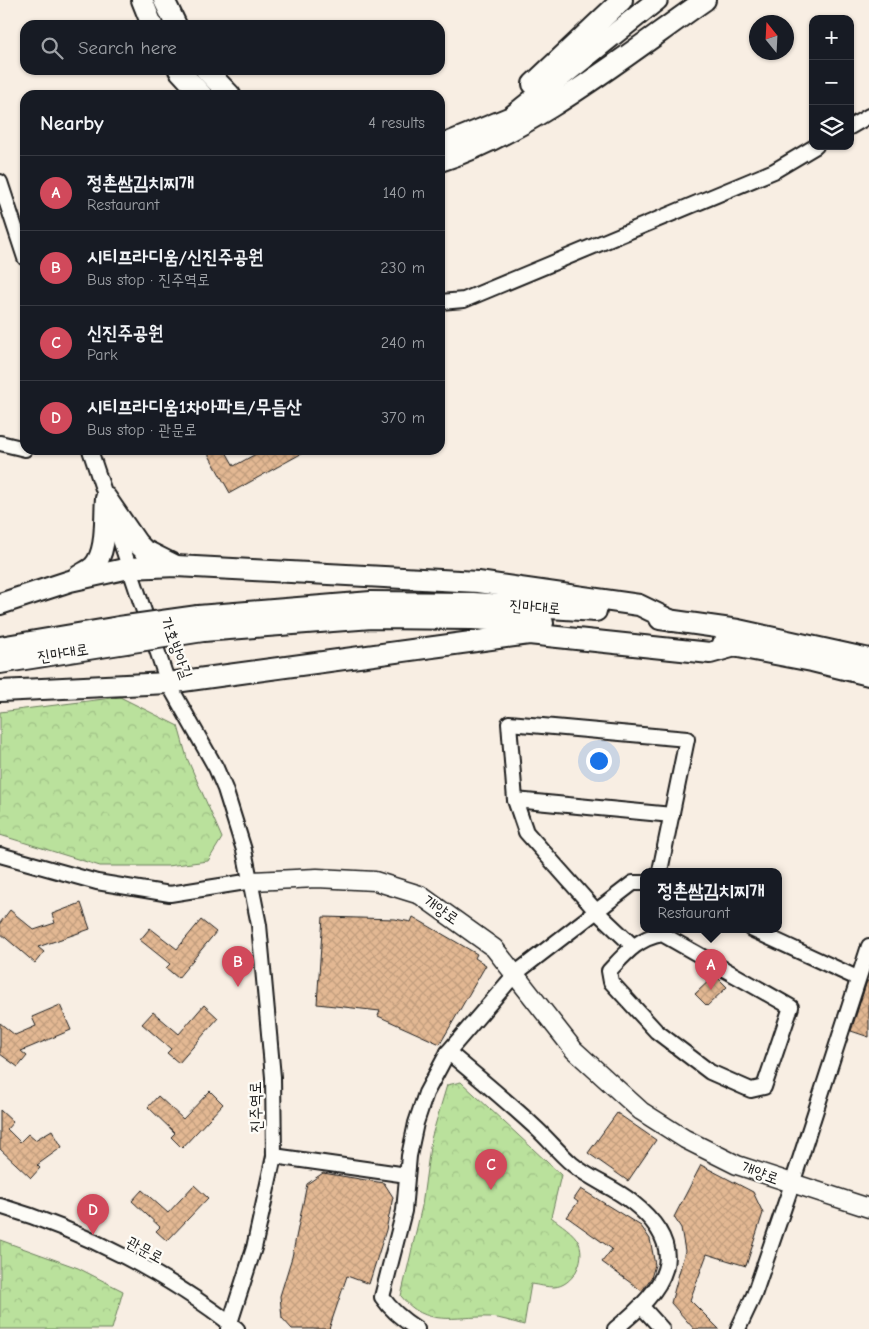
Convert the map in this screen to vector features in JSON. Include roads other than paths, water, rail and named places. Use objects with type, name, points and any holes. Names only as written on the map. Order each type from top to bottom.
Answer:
[{"type":"highway","points":[[142,0],[150,20]]},
{"type":"highway","points":[[164,0],[174,20]]},
{"type":"highway","points":[[511,117],[535,81],[622,0]]},
{"type":"highway","points":[[445,144],[511,117],[657,0]]},
{"type":"highway","points":[[445,159],[463,154],[511,130],[574,91],[704,0]]},
{"type":"highway","points":[[184,75],[197,90]]},
{"type":"highway","points":[[211,75],[225,90]]},
{"type":"highway","points":[[106,498],[137,543],[144,550],[176,566]]},
{"type":"highway","points":[[70,582],[92,568],[97,561],[101,550],[106,498]]},
{"type":"highway","points":[[0,604],[70,582],[129,568],[176,566],[478,582],[639,605],[672,621]]},
{"type":"highway","name":"진마대로","points":[[200,624],[371,602],[473,603],[600,611],[738,630],[869,658]]},
{"type":"highway","name":"진마대로","points":[[200,624],[372,618],[472,618],[598,627],[735,646],[812,661],[869,675]]},
{"type":"highway","points":[[123,635],[200,624]]},
{"type":"highway","points":[[0,691],[168,683],[529,634],[710,653],[735,646]]},
{"type":"highway","name":"진마대로","points":[[0,647],[123,635]]},
{"type":"highway","name":"진마대로","points":[[0,663],[123,635]]},
{"type":"main road","name":"개양로","points":[[252,881],[317,878],[375,881],[420,895],[478,934],[494,948],[516,973],[538,1006],[574,1050],[641,1111],[686,1139],[737,1165],[869,1208]]},
{"type":"street","points":[[854,125],[869,116]]},
{"type":"street","points":[[445,302],[464,300],[774,171],[809,150]]},
{"type":"street","points":[[0,182],[20,243]]},
{"type":"street","points":[[0,444],[20,448]]},
{"type":"street","name":"가호방아길","points":[[92,455],[168,683],[212,760],[225,789],[252,881]]},
{"type":"street","points":[[633,946],[596,911],[526,832],[515,800],[510,723],[687,739],[661,868]]},
{"type":"street","points":[[515,800],[672,815]]},
{"type":"street","name":"개양로","points":[[0,855],[97,882],[170,894],[252,881]]},
{"type":"street","name":"진주역로","points":[[232,1327],[254,1248],[274,1156],[273,1077],[264,966],[252,881]]},
{"type":"street","points":[[416,1329],[405,1322],[388,1306],[382,1297],[404,1211],[407,1175],[416,1122],[426,1094],[448,1052],[516,973],[633,883],[640,882]]},
{"type":"street","points":[[759,933],[857,978]]},
{"type":"street","points":[[662,934],[791,1007],[764,1087],[751,1090],[710,1072],[656,1031],[611,982],[609,971],[633,946],[648,936],[662,934]]},
{"type":"street","points":[[792,1184],[857,978],[869,946]]},
{"type":"street","points":[[448,1052],[582,1172],[632,1202],[659,1231],[667,1261],[663,1280],[642,1307],[615,1329]]},
{"type":"street","points":[[274,1156],[407,1175]]},
{"type":"street","name":"개양로","points":[[738,1329],[754,1296],[792,1184]]},
{"type":"street","name":"관문로","points":[[0,1206],[55,1226],[100,1246],[158,1276],[232,1327]]},
{"type":"street","points":[[642,1307],[662,1329]]},
{"type":"place","name":"시티프라디움/신진주공원","points":[[238,987]]},
{"type":"place","name":"정촌쌈김치찌개","points":[[711,990]]},
{"type":"place","name":"신진주공원","points":[[491,1190]]},
{"type":"place","name":"시티프라디움1차아파트/무듬산","points":[[93,1235]]}]
